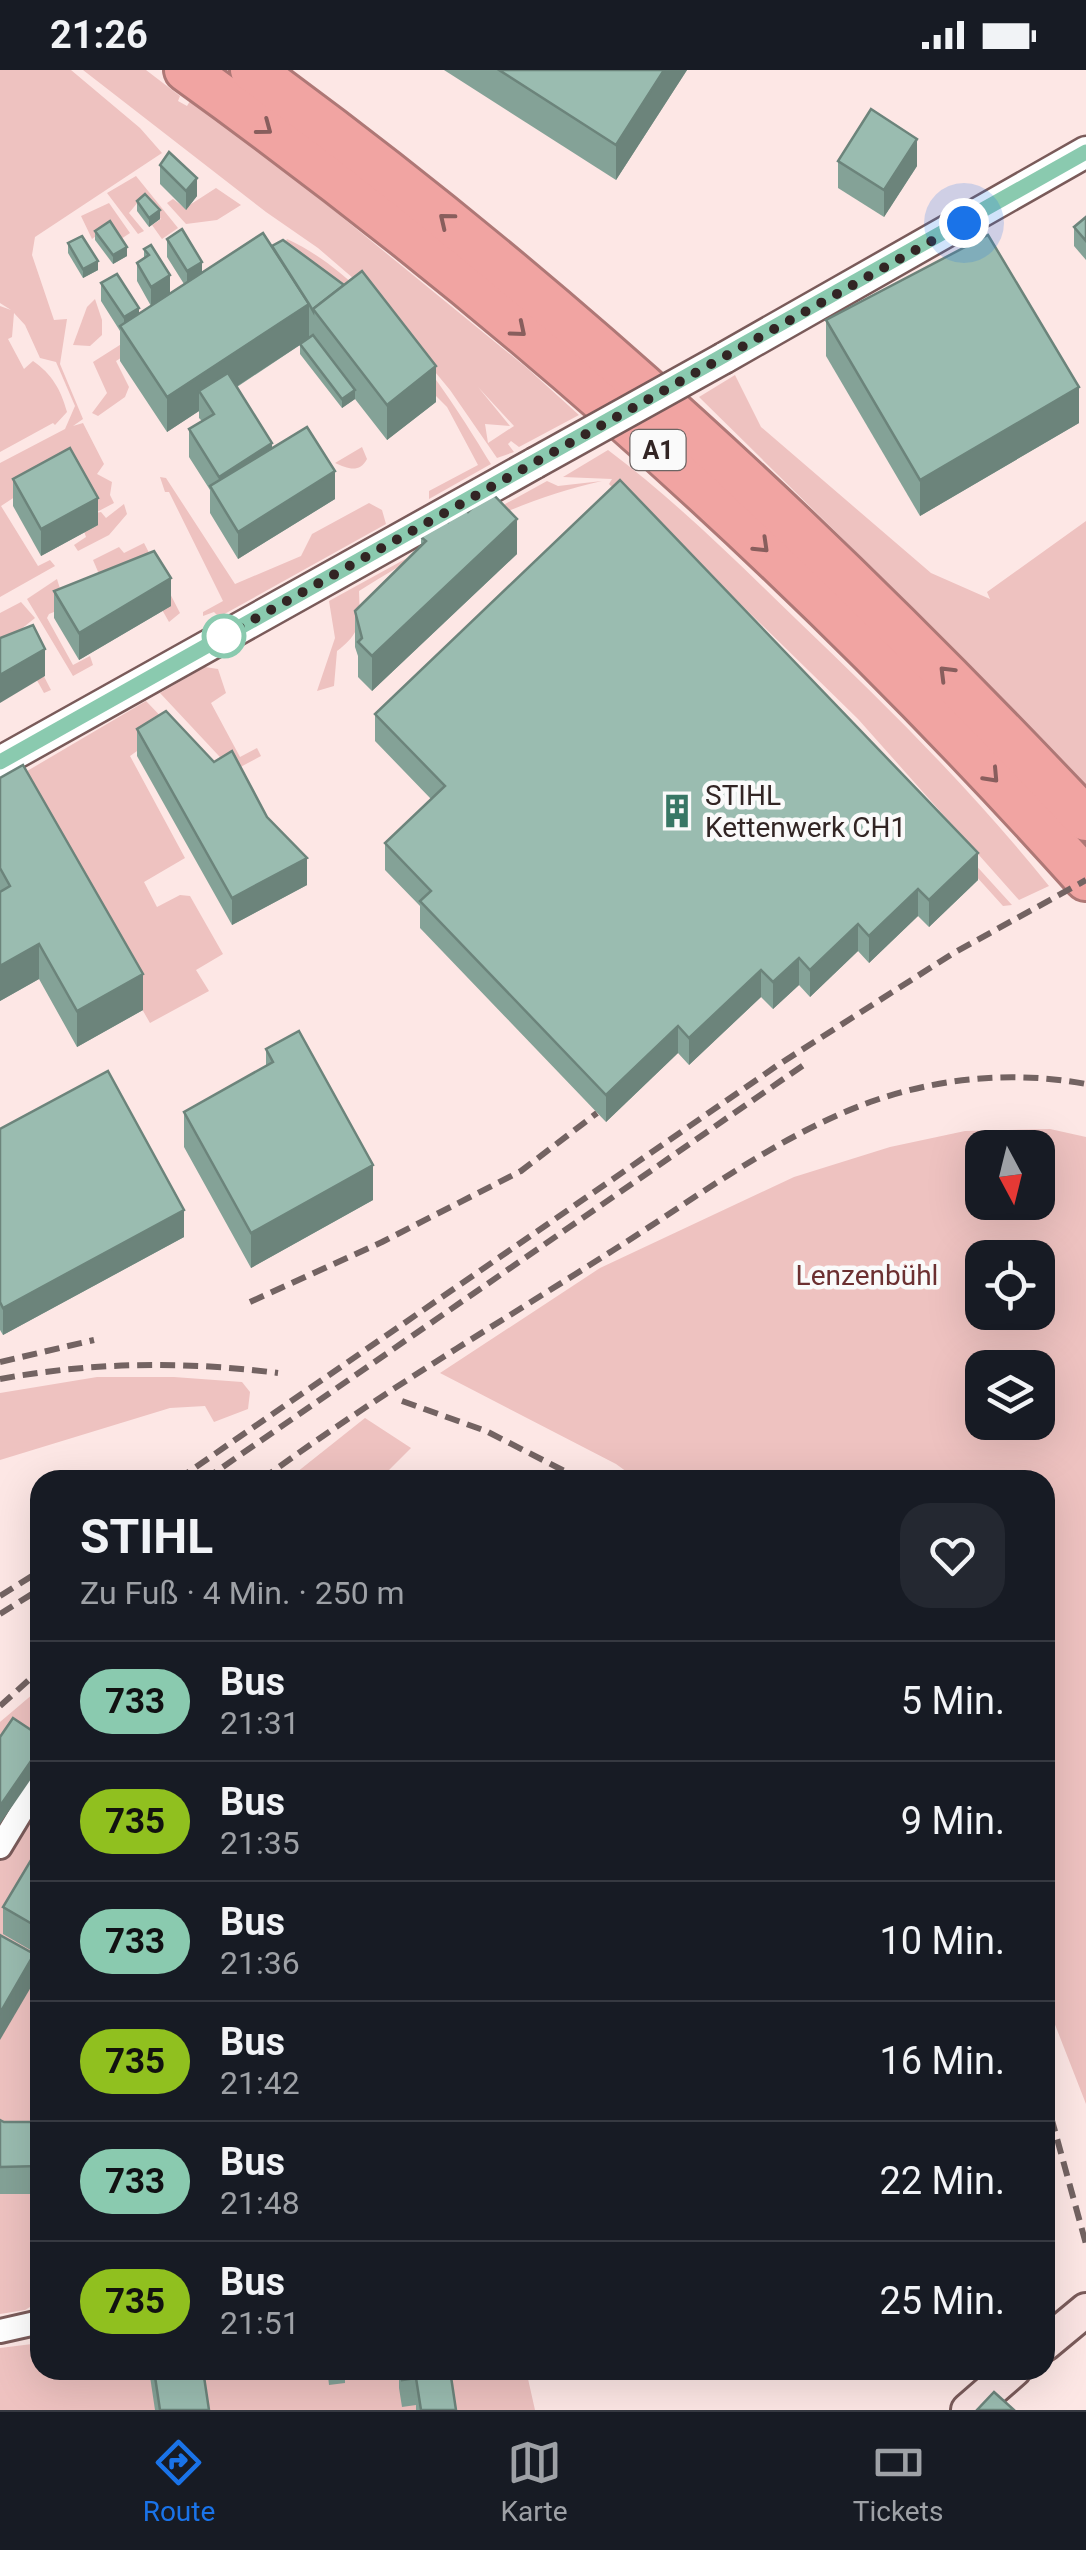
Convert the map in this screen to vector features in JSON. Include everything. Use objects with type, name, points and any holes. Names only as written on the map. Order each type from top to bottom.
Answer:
[{"type":"highway","name":"A1","points":[[186,70],[419,247],[657,450],[913,694],[1086,879]]},
{"type":"highway","name":"A1","points":[[252,70],[476,244],[684,422],[884,610],[1086,819]]},
{"type":"main road","points":[[1055,2336],[1086,2310]]},
{"type":"main road","points":[[968,2410],[1002,2380]]},
{"type":"street","points":[[0,762],[1086,152]]},
{"type":"street","points":[[0,1847],[30,1798]]},
{"type":"street","points":[[0,2331],[30,2324]]},
{"type":"green space","points":[[0,70],[71,70],[140,128],[162,153],[35,237],[32,255],[54,320],[67,319],[60,364],[83,419],[73,426],[83,423],[104,464],[97,474],[112,482],[110,495],[114,503],[95,513],[101,512],[106,518],[124,504],[127,514],[109,535],[78,551],[74,545],[86,537],[83,528],[30,487],[1,506],[38,566],[50,560],[55,566],[0,597],[0,463],[65,429],[75,406],[56,362],[40,358],[25,325],[14,313],[12,337],[8,339],[24,369],[33,361],[51,377],[67,412],[55,425],[0,452],[0,306],[11,310],[0,303]]},
{"type":"green space","points":[[83,70],[146,70],[180,96],[178,101],[187,106],[190,101],[272,160],[579,415],[519,447],[511,441],[508,444],[514,452],[497,458],[450,390],[368,291],[318,248]],"holes":[[[478,387],[514,426],[488,443],[485,424],[510,426]]]},
{"type":"green space","points":[[136,176],[178,228],[162,239],[152,225],[161,219],[143,196],[129,213],[144,231],[138,234],[107,193]]},
{"type":"green space","points":[[216,188],[241,205],[217,220],[186,224],[167,203],[173,199],[185,208]]},
{"type":"green space","points":[[109,203],[130,233],[118,241],[108,227],[92,239],[81,216]]},
{"type":"green space","points":[[287,239],[318,257],[377,307],[428,369],[491,464],[429,499],[429,491],[478,465],[447,407],[291,251],[116,361],[129,387],[125,397],[98,416],[92,413],[107,393],[93,362],[246,265],[280,252]]},
{"type":"green space","points":[[95,299],[102,335],[90,346],[73,345],[87,307]]},
{"type":"green space","points":[[735,375],[761,427],[931,573],[990,599],[987,592],[1086,521],[1086,788],[917,612],[699,397]]},
{"type":"green space","points":[[362,447],[367,459],[360,467],[335,463]]},
{"type":"green space","points":[[608,450],[705,532],[862,683],[959,782],[1049,886],[1019,900],[858,719],[721,585],[1012,905],[1003,906],[769,647],[609,484],[612,479],[563,477]]},
{"type":"green space","points":[[160,477],[166,478],[235,584],[301,556],[312,534],[369,503],[382,510],[386,524],[219,617],[214,612],[203,616],[203,612],[223,601]]},
{"type":"green space","points":[[547,481],[558,486],[602,481],[538,500],[476,526],[359,591],[358,625],[337,651],[334,686],[317,691],[335,638],[329,601]]},
{"type":"green space","points":[[144,543],[180,613],[169,622],[143,576],[49,614],[47,618],[73,665],[90,656],[93,665],[73,676],[27,599],[57,579],[61,592],[99,574],[93,560],[119,547],[124,553]]},
{"type":"green space","points":[[21,602],[35,618],[20,630],[51,690],[44,693],[18,646],[0,654],[0,613]]},
{"type":"green space","points":[[205,667],[218,669],[226,693],[211,703],[240,757],[257,748],[261,756],[233,771],[160,693]]},
{"type":"green space","points":[[146,701],[171,727],[130,756],[185,858],[144,882],[157,907],[180,895],[190,896],[223,954],[196,970],[209,991],[150,1023],[23,801],[0,787]]},
{"type":"green space","name":"Lenzenbühl","points":[[1055,1130],[1086,1137],[1086,2104],[1055,2025],[1055,1470],[624,1470],[440,1373],[600,1268],[794,1177],[890,1147],[965,1131],[965,1220],[1055,1220]]},
{"type":"green space","points":[[97,1377],[242,1382],[250,1392],[248,1409],[214,1422],[205,1406],[170,1408],[0,1460],[0,1393]]},
{"type":"green space","points":[[365,1418],[411,1448],[389,1470],[300,1470]]},
{"type":"green space","points":[[30,1696],[30,2307],[0,2314],[0,1722]]},
{"type":"green space","points":[[30,2344],[30,2380],[528,2380],[535,2410],[0,2410],[0,2348]]},
{"type":"building","points":[[499,70],[664,70],[616,145]]},
{"type":"building","points":[[871,109],[917,139],[884,190],[838,161]]},
{"type":"building","points":[[169,152],[197,178],[186,191],[160,165]]},
{"type":"building","points":[[145,194],[160,210],[149,218],[137,201]]},
{"type":"building","points":[[1086,217],[1086,241],[1074,227]]},
{"type":"building","points":[[110,221],[127,247],[113,255],[95,231]]},
{"type":"building","points":[[182,229],[202,262],[187,271],[167,239]]},
{"type":"building","points":[[263,233],[309,304],[167,397],[120,326]]},
{"type":"building","points":[[988,235],[1079,387],[920,480],[826,320]]},
{"type":"building","points":[[82,236],[98,261],[83,269],[68,243]]},
{"type":"building","points":[[283,240],[344,285],[313,311],[272,246]]},
{"type":"building","points":[[151,245],[170,275],[151,287],[137,263],[149,255],[144,249]]},
{"type":"building","points":[[362,271],[436,366],[387,405],[313,309]]},
{"type":"building","points":[[117,274],[139,308],[124,317],[101,283]]},
{"type":"building","points":[[313,335],[355,390],[342,399],[300,344]]},
{"type":"building","points":[[228,373],[272,443],[219,477],[189,429],[214,414],[199,391]]},
{"type":"building","points":[[307,427],[335,471],[238,532],[210,486]]},
{"type":"building","points":[[70,448],[98,498],[41,529],[13,479]]},
{"type":"building","name":"STIHL Kettenwerk CH1","points":[[620,480],[978,853],[929,900],[918,889],[869,936],[858,924],[810,970],[799,958],[773,982],[761,970],[689,1038],[678,1026],[606,1095],[420,901],[431,891],[385,843],[445,786],[375,714]]},
{"type":"building","points":[[490,491],[517,519],[372,656],[358,642],[362,638],[355,611],[426,541],[421,537],[443,518],[448,522],[462,506],[468,512]]},
{"type":"building","points":[[154,551],[171,578],[79,633],[54,591]]},
{"type":"building","points":[[33,625],[45,649],[0,675],[0,638]]},
{"type":"building","points":[[166,711],[214,762],[232,751],[267,817],[307,858],[232,898],[137,729]]},
{"type":"building","points":[[23,765],[143,974],[77,1011],[39,944],[0,966],[0,892],[10,886],[0,868],[0,778]]},
{"type":"building","points":[[299,1031],[373,1165],[251,1233],[184,1112],[273,1062],[266,1049]]},
{"type":"building","points":[[108,1071],[184,1210],[3,1308],[0,1129]]},
{"type":"building","points":[[13,1718],[30,1729],[30,1762],[0,1806],[0,1737]]},
{"type":"building","points":[[30,1862],[30,1923],[3,1907]]},
{"type":"building","points":[[0,1935],[30,1952],[30,1961],[0,2013]]},
{"type":"building","points":[[0,2120],[30,2122],[30,2166],[0,2167]]},
{"type":"building","points":[[156,2380],[204,2380],[209,2410],[160,2410]]},
{"type":"building","points":[[416,2380],[452,2380],[456,2410],[421,2410]]},
{"type":"building","points":[[994,2392],[1014,2410],[977,2410]]},
{"type":"railway","points":[[191,1470],[778,1065],[952,954],[1086,880]]},
{"type":"railway","points":[[218,1470],[808,1062]]},
{"type":"railway","points":[[275,1470],[435,1362],[806,1130],[876,1100],[954,1081],[1006,1077],[1086,1084]]},
{"type":"railway","points":[[250,1302],[382,1242],[521,1171],[597,1113]]},
{"type":"railway","points":[[0,1362],[94,1340]]},
{"type":"railway","points":[[0,1379],[69,1369],[139,1365],[278,1373]]},
{"type":"railway","points":[[402,1401],[486,1431],[562,1470]]},
{"type":"railway","points":[[0,1596],[30,1577]]},
{"type":"railway","points":[[0,1614],[30,1595]]},
{"type":"railway","points":[[0,1706],[30,1679]]},
{"type":"railway","points":[[1055,2131],[1086,2244]]},
{"type":"bus line","name":"733","points":[[0,762],[1086,152]]},
{"type":"place","name":"STIHL Kettenwerk CH1","points":[[677,811]]},
{"type":"route","points":[[224,636],[964,223]]}]
